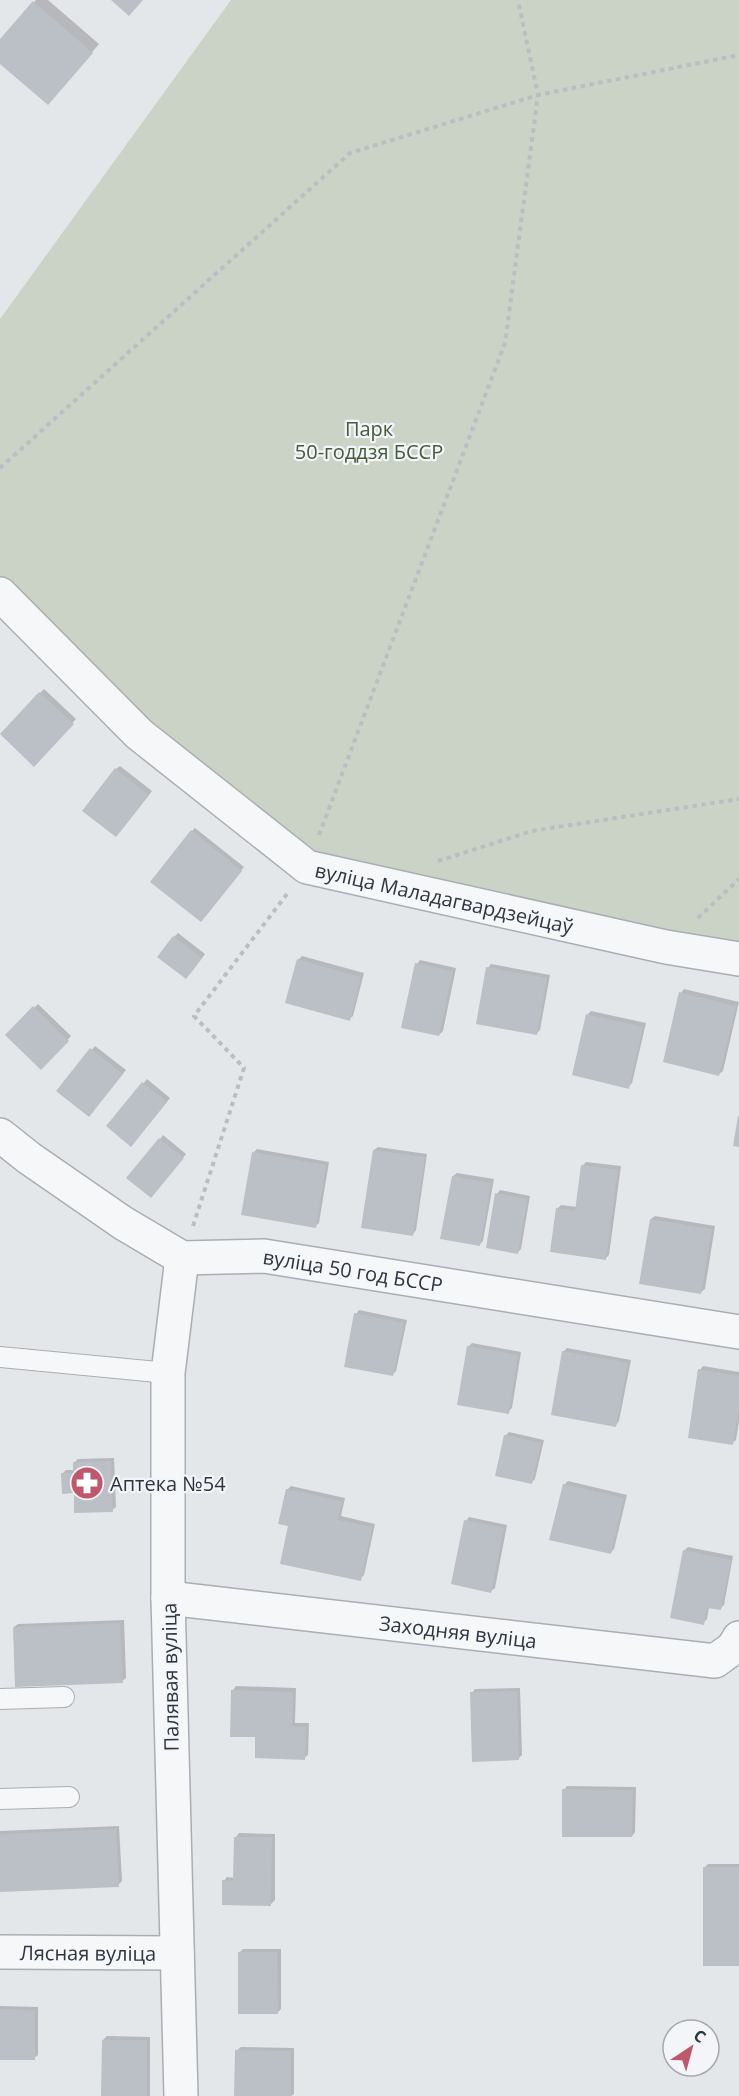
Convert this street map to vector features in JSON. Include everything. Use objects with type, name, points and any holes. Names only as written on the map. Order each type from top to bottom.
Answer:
[{"type":"street","name":"вуліца Маладагвардзейцаў","points":[[0,594],[139,734],[307,867],[666,947],[739,959]]},
{"type":"street","points":[[0,1135],[29,1158],[123,1223],[182,1258]]},
{"type":"street","name":"вуліца 50 год БССР","points":[[182,1258],[264,1256],[739,1332]]},
{"type":"street","name":"Палявая вуліца","points":[[180,2096],[168,1598],[168,1373],[182,1258]]},
{"type":"street","name":"Заходняя вуліца","points":[[168,1598],[715,1661],[733,1648],[739,1638]]},
{"type":"street","name":"Лясная вуліца","points":[[0,1952],[177,1953]]},
{"type":"lane","points":[[0,1357],[168,1373]]},
{"type":"lane","points":[[0,1699],[64,1697]]},
{"type":"lane","points":[[0,1799],[69,1797]]},
{"type":"path","points":[[182,1258],[244,1068],[194,1016],[307,867],[505,343],[538,95],[518,0]]},
{"type":"path","points":[[0,468],[350,153],[538,95],[739,55]]},
{"type":"path","points":[[430,864],[532,831],[739,799]]},
{"type":"path","points":[[666,947],[739,879]]},
{"type":"green space","name":"Парк 50-годдзя БССР","points":[[231,0],[739,0],[739,959],[307,867],[0,594],[0,319]]},
{"type":"building","points":[[111,0],[143,0],[129,16]]},
{"type":"building","points":[[33,1],[93,53],[48,105],[0,64],[0,39]]},
{"type":"building","points":[[39,692],[74,724],[34,767],[0,734]]},
{"type":"building","points":[[115,768],[149,795],[116,837],[82,811]]},
{"type":"building","points":[[191,830],[242,871],[201,922],[150,882]]},
{"type":"building","points":[[173,936],[202,958],[186,979],[157,957]]},
{"type":"building","points":[[297,959],[361,977],[350,1021],[285,1003]]},
{"type":"building","points":[[415,963],[453,971],[439,1036],[401,1028]]},
{"type":"building","points":[[486,967],[547,978],[537,1035],[476,1024]]},
{"type":"building","points":[[679,992],[736,1006],[719,1076],[663,1062]]},
{"type":"building","points":[[33,1006],[69,1041],[41,1070],[5,1035]]},
{"type":"building","points":[[586,1014],[643,1027],[629,1089],[572,1075]]},
{"type":"building","points":[[90,1048],[123,1074],[89,1117],[56,1091]]},
{"type":"building","points":[[142,1082],[167,1102],[131,1147],[106,1126]]},
{"type":"building","points":[[739,1116],[739,1147],[733,1146]]},
{"type":"building","points":[[159,1138],[184,1158],[151,1198],[126,1178]]},
{"type":"building","points":[[373,1150],[425,1157],[413,1236],[361,1228]]},
{"type":"building","points":[[252,1152],[326,1165],[316,1228],[241,1215]]},
{"type":"building","points":[[581,1165],[618,1170],[606,1260],[550,1252],[556,1208],[575,1211]]},
{"type":"building","points":[[452,1176],[491,1183],[480,1246],[440,1239]]},
{"type":"building","points":[[495,1193],[527,1199],[518,1254],[486,1248]]},
{"type":"building","points":[[650,1219],[712,1229],[701,1294],[639,1284]]},
{"type":"building","points":[[354,1313],[404,1323],[393,1376],[344,1367]]},
{"type":"building","points":[[467,1346],[518,1355],[509,1414],[457,1405]]},
{"type":"building","points":[[562,1351],[628,1363],[616,1427],[551,1415]]},
{"type":"building","points":[[698,1369],[739,1376],[739,1406],[733,1445],[688,1438]]},
{"type":"building","points":[[504,1435],[541,1443],[532,1484],[495,1476]]},
{"type":"building","name":"Аптека №54","points":[[111,1461],[113,1512],[74,1513],[74,1493],[62,1494],[61,1473],[73,1473],[73,1462]]},
{"type":"building","points":[[563,1484],[624,1498],[611,1554],[549,1540]]},
{"type":"building","points":[[286,1489],[342,1501],[338,1520],[372,1527],[361,1581],[280,1564],[288,1526],[278,1524]]},
{"type":"building","points":[[464,1520],[504,1528],[491,1593],[451,1584]]},
{"type":"building","points":[[683,1550],[731,1560],[721,1610],[707,1608],[704,1625],[670,1618]]},
{"type":"building","points":[[120,1623],[123,1683],[15,1687],[13,1627]]},
{"type":"building","points":[[231,1690],[293,1692],[292,1726],[306,1727],[305,1760],[255,1758],[255,1737],[230,1737]]},
{"type":"building","points":[[517,1691],[519,1760],[472,1762],[470,1692]]},
{"type":"building","points":[[562,1789],[633,1790],[632,1837],[562,1837]]},
{"type":"building","points":[[116,1829],[119,1887],[0,1892],[0,1834]]},
{"type":"building","points":[[234,1837],[272,1837],[271,1906],[222,1905],[222,1880],[233,1881]]},
{"type":"building","points":[[703,1867],[739,1867],[739,1966],[703,1966]]},
{"type":"building","points":[[238,1952],[277,1952],[278,2014],[238,2014]]},
{"type":"building","points":[[0,2009],[35,2010],[35,2060],[0,2060]]},
{"type":"building","points":[[102,2040],[147,2040],[147,2096],[101,2096]]},
{"type":"building","points":[[235,2050],[291,2051],[291,2096],[234,2096]]},
{"type":"place","name":"Аптека №54","points":[[87,1483]]}]
